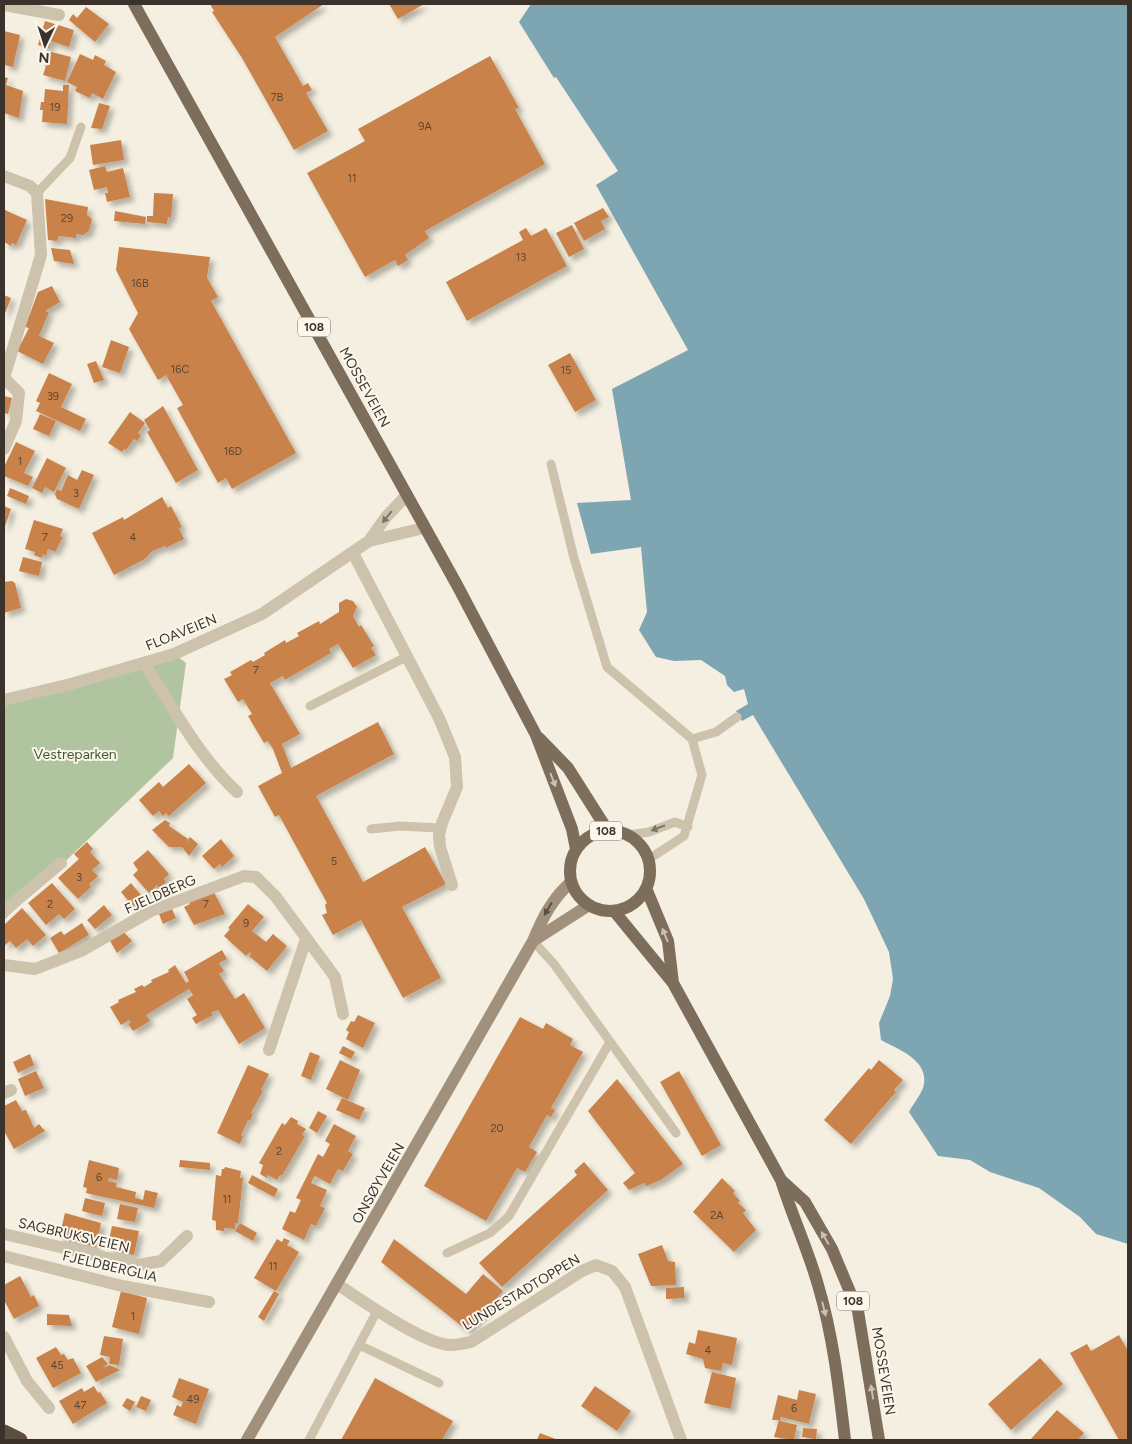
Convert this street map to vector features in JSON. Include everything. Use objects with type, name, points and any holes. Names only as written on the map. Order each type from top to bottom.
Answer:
[{"type":"highway","points":[[4,1432],[20,1440]]},
{"type":"main road","name":"MOSSEVEIEN","points":[[134,4],[407,494],[536,735],[572,829],[576,849]]},
{"type":"main road","name":"MOSSEVEIEN","points":[[536,735],[568,768],[608,831]]},
{"type":"main road","name":"108","points":[[571,882],[570,865],[576,849],[584,840],[595,833],[608,831],[628,835],[641,845],[648,859],[650,874],[646,888]]},
{"type":"main road","points":[[571,882],[578,895],[589,905],[601,910],[614,911],[627,907],[638,899],[646,888]]},
{"type":"main road","name":"MOSSEVEIEN","points":[[646,888],[668,941],[673,983]]},
{"type":"main road","name":"MOSSEVEIEN","points":[[614,911],[673,983],[781,1180],[790,1209],[804,1242],[823,1302],[833,1351],[845,1440]]},
{"type":"main road","name":"MOSSEVEIEN","points":[[781,1180],[805,1202],[832,1249],[858,1311],[879,1440]]},
{"type":"street","points":[[4,5],[59,15]]},
{"type":"street","points":[[4,176],[30,186],[36,193],[41,254],[4,378],[20,393],[16,421],[4,450]]},
{"type":"street","name":"FLOAVEIEN","points":[[370,542],[386,517],[407,494]]},
{"type":"street","name":"FLOAVEIEN","points":[[4,700],[71,684],[174,654],[262,614],[370,542],[424,528]]},
{"type":"street","points":[[353,553],[439,718],[455,757],[458,773],[457,787],[440,828],[440,847],[452,885]]},
{"type":"street","points":[[144,663],[202,753],[221,777],[237,792]]},
{"type":"street","points":[[4,911],[61,862]]},
{"type":"street","name":"FJELDBERG","points":[[4,965],[35,969],[81,951],[151,911],[244,876],[256,877],[276,897],[335,977],[343,1014]]},
{"type":"street","name":"ONSØYVEIEN","points":[[247,1440],[533,941],[547,910],[556,896],[571,882]]},
{"type":"street","name":"ONSØYVEIEN","points":[[533,941],[589,905]]},
{"type":"street","points":[[269,1050],[306,939]]},
{"type":"street","name":"SAGBRUKSVEIEN","points":[[4,1234],[138,1265],[161,1261],[187,1236]]},
{"type":"street","name":"FJELDBERGLIA","points":[[4,1256],[122,1286],[209,1302]]},
{"type":"street","name":"LUNDESTADTOPPEN","points":[[337,1284],[377,1311],[434,1341],[451,1345],[470,1342],[582,1271],[596,1265],[612,1271],[625,1286],[680,1440]]},
{"type":"street","points":[[4,1337],[27,1381],[49,1408]]},
{"type":"lane","points":[[36,193],[70,158],[81,127]]},
{"type":"lane","points":[[551,464],[574,558],[607,667],[692,739],[702,775],[684,836],[648,859]]},
{"type":"lane","points":[[310,706],[406,657]]},
{"type":"lane","points":[[692,739],[716,732],[737,717]]},
{"type":"lane","points":[[628,835],[649,832],[675,822],[688,827]]},
{"type":"lane","points":[[371,829],[400,826],[440,828]]},
{"type":"lane","points":[[533,941],[554,964],[676,1133]]},
{"type":"lane","points":[[447,1254],[490,1232],[509,1216],[610,1042]]},
{"type":"lane","points":[[309,1440],[377,1311]]},
{"type":"lane","points":[[359,1345],[438,1383]]},
{"type":"green space","name":"Vestreparken","points":[[174,654],[186,663],[173,758],[4,920],[4,700]]},
{"type":"water","points":[[531,4],[1128,4],[1128,1244],[1096,1234],[1080,1217],[1039,1188],[990,1172],[970,1160],[938,1156],[909,1112],[923,1088],[924,1079],[922,1071],[918,1064],[905,1052],[881,1040],[879,1023],[890,996],[893,979],[889,952],[864,899],[753,715],[742,721],[736,711],[748,704],[744,689],[734,692],[727,685],[725,676],[701,660],[674,661],[656,657],[639,630],[647,612],[641,547],[591,554],[577,503],[631,500],[612,389],[688,350],[596,185],[618,171],[556,77],[554,78],[519,22]]},
{"type":"building","points":[[210,4],[324,4],[275,37],[303,86],[308,83],[312,90],[306,93],[328,131],[294,150],[242,58],[212,12],[214,11]]},
{"type":"building","points":[[389,4],[424,4],[398,19]]},
{"type":"building","points":[[86,7],[109,24],[95,42],[69,20],[73,14],[77,18]]},
{"type":"building","points":[[45,21],[74,30],[69,47],[51,41],[49,48],[38,45]]},
{"type":"building","points":[[4,31],[20,35],[13,67],[4,65]]},
{"type":"building","points":[[44,50],[71,57],[65,81],[43,75],[47,63],[41,62]]},
{"type":"building","points":[[80,54],[93,60],[95,55],[106,61],[104,65],[116,72],[103,99],[92,93],[90,98],[75,91],[77,87],[67,82]]},
{"type":"building","points":[[490,56],[519,108],[515,109],[545,164],[425,231],[429,238],[405,255],[408,260],[398,266],[395,260],[365,277],[307,173],[365,141],[358,129]]},
{"type":"building","points":[[4,77],[8,78],[6,85],[23,91],[19,118],[4,113]]},
{"type":"building","points":[[63,85],[69,85],[67,124],[42,122],[43,110],[40,110],[41,102],[44,102],[45,89],[63,91]]},
{"type":"building","points":[[99,103],[110,106],[102,129],[91,128]]},
{"type":"building","points":[[121,140],[124,160],[93,165],[90,145]]},
{"type":"building","points":[[105,166],[107,172],[123,168],[130,197],[107,202],[105,193],[108,193],[107,187],[94,190],[89,170]]},
{"type":"building","points":[[154,193],[173,194],[171,218],[168,217],[167,224],[147,222],[147,216],[153,216]]},
{"type":"building","points":[[45,199],[88,207],[87,215],[92,219],[89,231],[83,235],[76,234],[76,238],[59,236],[57,241],[48,240]]},
{"type":"building","points":[[603,208],[609,217],[601,221],[605,229],[584,241],[574,223]]},
{"type":"building","points":[[5,210],[27,220],[16,245],[12,243],[11,246],[4,242]]},
{"type":"building","points":[[115,211],[146,217],[145,224],[114,221]]},
{"type":"building","points":[[572,225],[584,249],[569,257],[556,233]]},
{"type":"building","points":[[526,228],[531,236],[546,228],[567,266],[467,321],[446,282],[523,240],[519,232]]},
{"type":"building","points":[[119,247],[210,257],[207,278],[218,297],[211,301],[296,453],[232,489],[226,478],[218,483],[177,408],[183,405],[166,375],[158,380],[129,329],[138,313],[116,270]]},
{"type":"building","points":[[51,248],[70,250],[74,264],[54,261]]},
{"type":"building","points":[[52,286],[60,302],[45,311],[49,312],[39,336],[54,343],[43,364],[17,351],[29,328],[25,327],[38,292]]},
{"type":"building","points":[[4,295],[11,298],[4,316]]},
{"type":"building","points":[[111,340],[129,347],[120,373],[102,367]]},
{"type":"building","points":[[570,353],[596,400],[575,412],[548,365]]},
{"type":"building","points":[[96,361],[104,380],[94,383],[87,364]]},
{"type":"building","points":[[49,373],[72,384],[61,407],[86,419],[80,431],[36,411],[40,403],[36,401]]},
{"type":"building","points":[[4,396],[12,398],[8,414],[4,413]]},
{"type":"building","points":[[163,406],[198,470],[176,483],[147,432],[150,430],[144,420]]},
{"type":"building","points":[[130,412],[145,423],[138,433],[141,435],[137,441],[134,439],[126,450],[124,449],[122,452],[108,443]]},
{"type":"building","points":[[40,414],[56,421],[49,436],[33,429]]},
{"type":"building","points":[[16,442],[35,451],[24,473],[33,477],[28,486],[4,476],[4,467]]},
{"type":"building","points":[[47,458],[66,468],[54,492],[45,487],[42,493],[32,488]]},
{"type":"building","points":[[82,470],[94,475],[79,509],[57,499],[55,494],[57,489],[61,491],[68,475],[77,480]]},
{"type":"building","points":[[10,488],[29,496],[26,504],[7,496]]},
{"type":"building","points":[[162,497],[168,508],[171,506],[182,527],[179,528],[184,539],[166,548],[165,546],[152,551],[145,559],[114,575],[92,533],[123,517],[124,520]]},
{"type":"building","points":[[4,506],[11,509],[4,529]]},
{"type":"building","points":[[34,520],[63,529],[60,536],[63,537],[55,552],[48,549],[46,556],[43,554],[42,558],[34,555],[35,552],[25,549]]},
{"type":"building","points":[[23,557],[42,562],[39,576],[19,571]]},
{"type":"building","points":[[12,581],[15,583],[21,608],[4,613],[4,582]]},
{"type":"building","points":[[346,599],[353,601],[357,607],[353,616],[374,646],[371,648],[376,655],[353,668],[338,644],[329,649],[331,653],[285,680],[283,676],[270,683],[300,734],[282,744],[291,768],[378,722],[394,754],[316,796],[363,882],[425,847],[446,884],[402,907],[441,978],[403,998],[361,920],[333,935],[322,915],[327,913],[325,905],[327,903],[279,815],[275,817],[258,786],[282,773],[273,749],[268,741],[264,743],[248,716],[252,714],[243,699],[238,702],[224,679],[232,675],[230,672],[251,660],[253,662],[285,640],[286,643],[299,636],[297,633],[319,621],[320,624],[339,612],[339,603]]},
{"type":"building","points":[[189,764],[206,783],[169,816],[166,813],[163,816],[159,811],[153,816],[139,800],[159,782],[163,787]]},
{"type":"building","points":[[165,820],[170,823],[169,826],[188,839],[185,844],[190,837],[198,844],[189,856],[182,847],[169,847],[152,830]]},
{"type":"building","points":[[221,839],[234,856],[222,867],[220,864],[214,869],[202,856]]},
{"type":"building","points":[[87,842],[93,849],[90,852],[100,863],[92,870],[98,876],[89,884],[91,887],[78,899],[58,878],[79,859],[74,854]]},
{"type":"building","points":[[148,850],[169,874],[164,879],[166,882],[159,888],[157,885],[149,893],[133,875],[138,870],[133,863]]},
{"type":"building","points":[[52,883],[75,909],[64,919],[59,914],[46,925],[28,903]]},
{"type":"building","points":[[131,883],[144,899],[134,908],[121,892]]},
{"type":"building","points":[[213,890],[225,914],[194,925],[184,907],[190,904],[188,902]]},
{"type":"building","points":[[248,904],[264,917],[252,931],[266,942],[273,934],[287,946],[267,971],[249,956],[250,952],[246,956],[224,936],[230,929],[228,928]]},
{"type":"building","points":[[104,905],[112,915],[95,929],[87,920]]},
{"type":"building","points":[[22,908],[46,935],[33,946],[27,939],[16,948],[10,941],[4,946],[4,925]]},
{"type":"building","points":[[172,909],[176,918],[163,924],[159,914]]},
{"type":"building","points":[[82,923],[89,935],[59,953],[50,938],[61,931],[64,935]]},
{"type":"building","points":[[123,931],[132,941],[117,953],[109,939]]},
{"type":"building","points":[[222,950],[227,959],[219,963],[224,971],[219,974],[235,999],[244,993],[265,1028],[239,1044],[218,1010],[211,1013],[213,1015],[196,1024],[192,1018],[197,1015],[187,999],[193,995],[189,989],[146,1015],[150,1021],[133,1031],[128,1024],[131,1022],[129,1020],[121,1025],[110,1007],[119,1002],[118,1000],[136,992],[134,989],[142,985],[144,987],[152,982],[151,980],[169,972],[168,970],[175,965],[186,983],[189,981],[184,972]]},
{"type":"building","points":[[358,1015],[375,1023],[363,1048],[346,1039],[349,1032],[346,1030],[351,1021],[354,1022]]},
{"type":"building","points":[[520,1017],[543,1029],[546,1023],[573,1039],[570,1045],[583,1052],[551,1108],[555,1110],[551,1117],[547,1115],[529,1147],[537,1152],[525,1172],[517,1168],[486,1221],[424,1186]]},
{"type":"building","points":[[343,1046],[355,1052],[351,1059],[339,1053]]},
{"type":"building","points":[[310,1052],[320,1056],[311,1080],[301,1076]]},
{"type":"building","points":[[30,1054],[34,1065],[18,1073],[13,1062]]},
{"type":"building","points":[[340,1060],[360,1070],[348,1100],[326,1089]]},
{"type":"building","points":[[879,1060],[903,1080],[894,1090],[896,1092],[851,1144],[824,1120],[869,1068],[871,1070]]},
{"type":"building","points":[[248,1065],[269,1074],[261,1090],[263,1091],[251,1113],[253,1114],[250,1121],[248,1120],[241,1135],[243,1136],[240,1144],[217,1133]]},
{"type":"building","points":[[36,1071],[44,1088],[25,1096],[18,1079]]},
{"type":"building","points":[[679,1071],[721,1145],[702,1156],[660,1082]]},
{"type":"building","points":[[617,1079],[683,1164],[661,1180],[646,1186],[644,1183],[629,1190],[623,1183],[635,1173],[588,1111]]},
{"type":"building","points":[[342,1098],[365,1108],[359,1120],[336,1110]]},
{"type":"building","points":[[16,1100],[22,1111],[26,1110],[34,1128],[39,1124],[45,1131],[14,1149],[4,1131],[4,1106]]},
{"type":"building","points":[[318,1111],[327,1116],[317,1133],[309,1128]]},
{"type":"building","points":[[291,1117],[298,1121],[297,1124],[306,1129],[302,1135],[305,1136],[282,1176],[280,1175],[277,1180],[268,1175],[267,1178],[260,1174],[263,1165],[259,1163],[282,1123],[285,1125]]},
{"type":"building","points":[[334,1124],[356,1136],[348,1151],[353,1154],[343,1171],[338,1169],[330,1184],[315,1176],[311,1183],[327,1190],[320,1206],[325,1208],[316,1226],[311,1224],[304,1240],[282,1229],[290,1211],[295,1213],[301,1200],[296,1198],[318,1154],[323,1157],[330,1144],[325,1141]]},
{"type":"building","points":[[89,1160],[119,1168],[117,1180],[109,1178],[108,1181],[117,1183],[116,1187],[136,1192],[135,1198],[143,1200],[145,1190],[158,1193],[154,1208],[86,1193],[87,1188],[83,1187]]},
{"type":"building","points":[[180,1160],[210,1163],[210,1170],[179,1167]]},
{"type":"building","points":[[584,1162],[608,1190],[502,1287],[479,1263],[577,1175],[574,1171]]},
{"type":"building","points":[[225,1167],[241,1171],[240,1178],[243,1178],[238,1223],[235,1223],[235,1229],[224,1228],[224,1231],[216,1230],[216,1221],[212,1220],[216,1175],[221,1176],[222,1169]]},
{"type":"building","points":[[252,1175],[278,1189],[274,1197],[248,1183]]},
{"type":"building","points":[[722,1178],[735,1191],[733,1193],[740,1201],[738,1203],[746,1210],[743,1213],[756,1230],[734,1252],[693,1212]]},
{"type":"building","points":[[85,1198],[105,1203],[102,1216],[82,1211]]},
{"type":"building","points":[[120,1204],[138,1208],[135,1222],[117,1219]]},
{"type":"building","points":[[65,1213],[101,1223],[96,1247],[59,1238]]},
{"type":"building","points":[[240,1223],[257,1233],[253,1241],[235,1231]]},
{"type":"building","points":[[112,1226],[139,1231],[134,1255],[107,1249]]},
{"type":"building","points":[[284,1238],[290,1241],[287,1245],[299,1252],[276,1291],[254,1278],[277,1239],[282,1242]]},
{"type":"building","points":[[394,1239],[466,1294],[483,1274],[503,1291],[468,1331],[381,1262]]},
{"type":"building","points":[[662,1245],[668,1261],[675,1262],[676,1285],[651,1286],[638,1254]]},
{"type":"building","points":[[20,1276],[31,1297],[34,1295],[39,1306],[14,1319],[4,1300],[4,1285]]},
{"type":"building","points":[[684,1287],[684,1298],[666,1299],[666,1288]]},
{"type":"building","points":[[121,1291],[147,1298],[139,1334],[112,1327]]},
{"type":"building","points":[[274,1291],[279,1294],[264,1321],[258,1317]]},
{"type":"building","points":[[47,1314],[69,1315],[72,1326],[47,1325]]},
{"type":"building","points":[[698,1330],[737,1338],[732,1365],[723,1363],[721,1371],[705,1368],[703,1359],[686,1354],[689,1342],[695,1344]]},
{"type":"building","points":[[1119,1335],[1128,1351],[1128,1440],[1119,1440],[1070,1353],[1087,1344],[1091,1351]]},
{"type":"building","points":[[104,1336],[123,1339],[119,1365],[109,1364],[110,1357],[100,1355]]},
{"type":"building","points":[[56,1347],[61,1355],[64,1354],[68,1360],[73,1358],[81,1373],[53,1388],[36,1358]]},
{"type":"building","points":[[102,1357],[108,1364],[102,1368],[110,1365],[120,1370],[96,1382],[86,1366]]},
{"type":"building","points":[[1040,1358],[1063,1384],[1011,1430],[988,1404]]},
{"type":"building","points":[[712,1372],[736,1378],[731,1409],[704,1403]]},
{"type":"building","points":[[179,1378],[209,1389],[196,1424],[173,1415],[177,1405],[181,1407],[183,1402],[172,1397]]},
{"type":"building","points":[[375,1378],[453,1421],[442,1440],[341,1440]]},
{"type":"building","points":[[94,1386],[107,1403],[73,1424],[59,1401],[82,1388],[84,1392]]},
{"type":"building","points":[[595,1386],[631,1411],[617,1431],[581,1406]]},
{"type":"building","points":[[799,1390],[816,1394],[809,1424],[781,1417],[780,1421],[797,1425],[794,1440],[774,1437],[779,1420],[772,1420],[778,1395],[797,1400]]},
{"type":"building","points":[[141,1396],[151,1400],[146,1411],[136,1407]]},
{"type":"building","points":[[127,1398],[135,1402],[130,1411],[122,1406]]},
{"type":"building","points":[[1057,1410],[1084,1433],[1078,1440],[1030,1440]]},
{"type":"building","points":[[803,1428],[817,1429],[816,1439],[802,1437]]},
{"type":"building","points":[[540,1433],[558,1440],[537,1440]]}]
